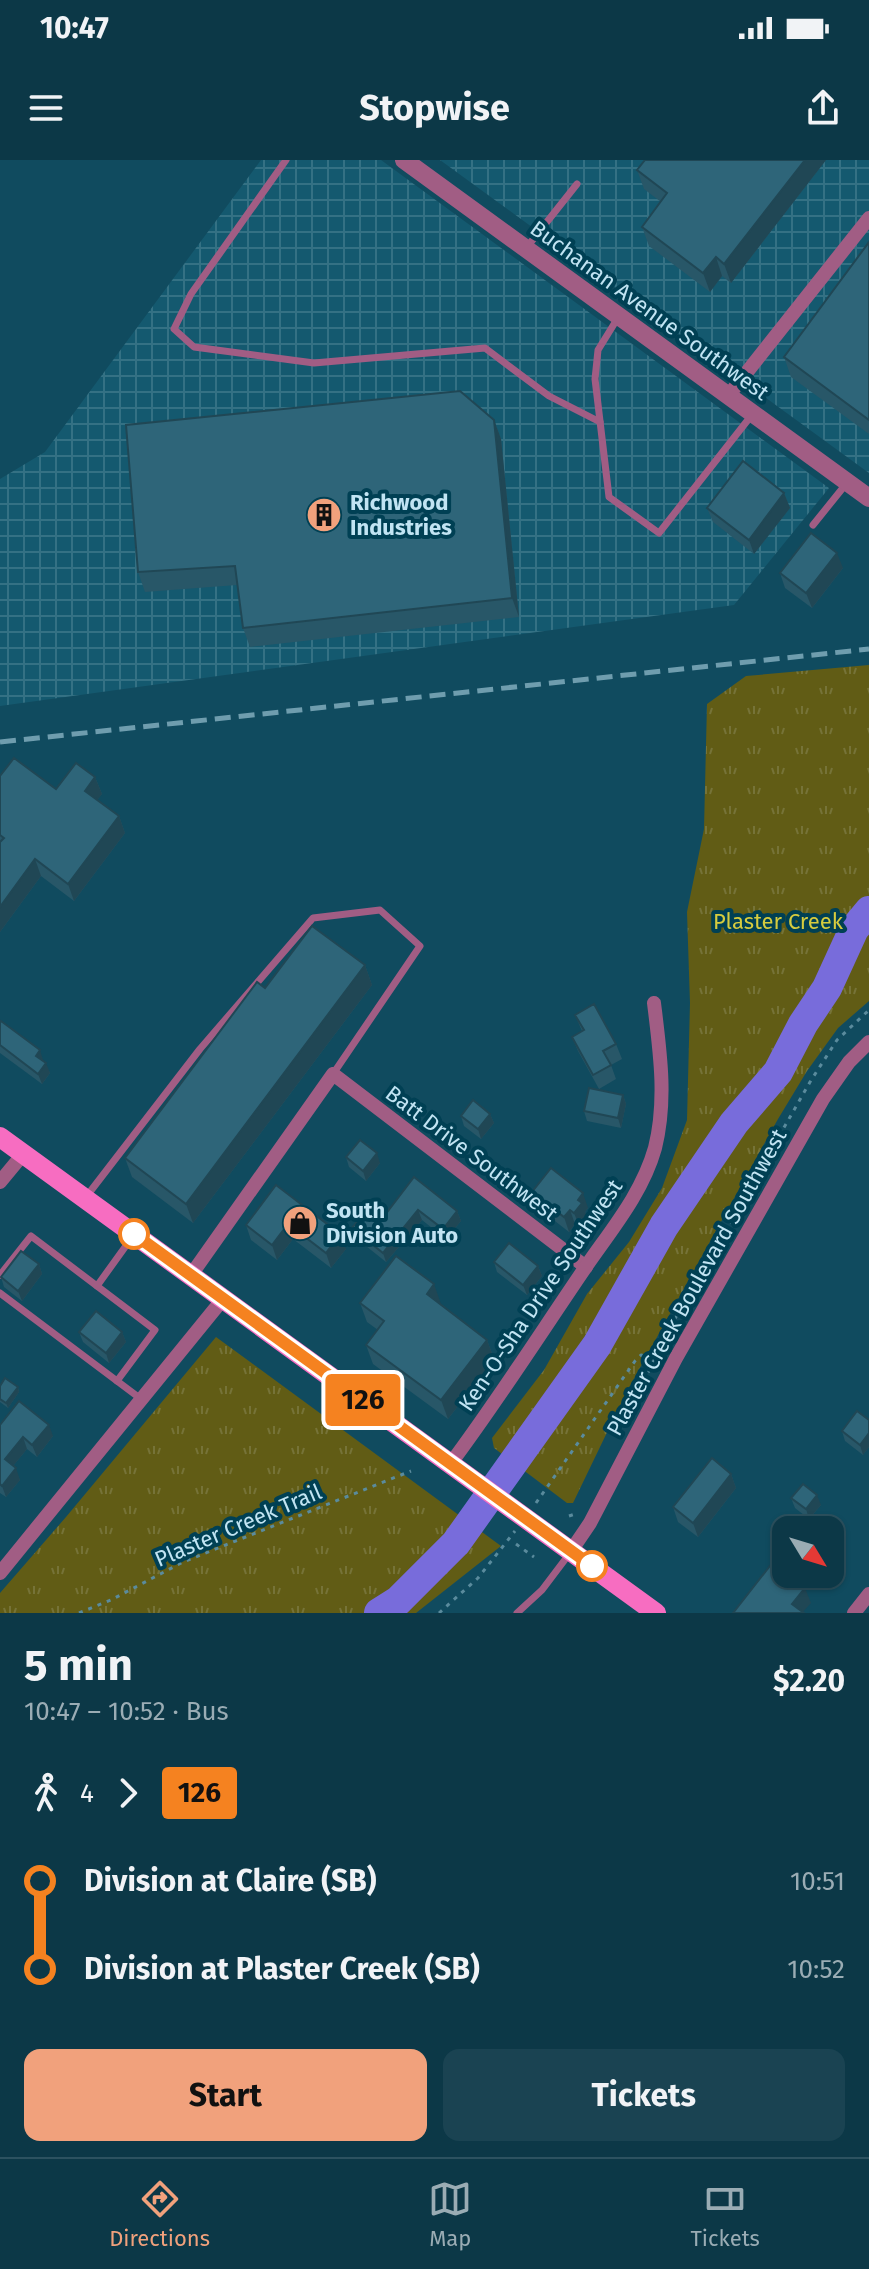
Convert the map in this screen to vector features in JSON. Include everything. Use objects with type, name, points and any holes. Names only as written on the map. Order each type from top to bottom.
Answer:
[{"type":"main road","points":[[0,1137],[656,1613]]},
{"type":"street","name":"Buchanan Avenue Southwest","points":[[404,160],[869,498]]},
{"type":"street","points":[[728,396],[869,218]]},
{"type":"street","name":"Ken-O-Sha Drive Southwest","points":[[451,1463],[512,1380],[626,1210],[646,1174],[655,1146],[662,1079],[654,1003]]},
{"type":"street","name":"Plaster Creek Boulevard Southwest","points":[[571,1551],[590,1523],[676,1358],[823,1099],[849,1062],[869,1042]]},
{"type":"street","points":[[191,1275],[333,1074]]},
{"type":"street","name":"Batt Drive Southwest","points":[[333,1074],[586,1267]]},
{"type":"street","points":[[0,1182],[24,1153]]},
{"type":"street","points":[[0,1573],[223,1299]]},
{"type":"street","points":[[854,1613],[869,1594]]},
{"type":"lane","points":[[286,160],[191,294],[179,317],[174,329],[194,347],[314,363],[485,348],[549,396],[600,422]]},
{"type":"lane","points":[[526,249],[577,184]]},
{"type":"lane","points":[[619,316],[598,350],[595,379],[609,497],[659,533],[753,414]]},
{"type":"lane","points":[[813,525],[848,483]]},
{"type":"lane","points":[[85,1198],[200,1049],[313,918],[380,910],[420,946],[333,1074]]},
{"type":"lane","points":[[97,1286],[134,1234]]},
{"type":"lane","points":[[0,1275],[31,1236],[155,1330],[117,1381]]},
{"type":"lane","points":[[0,1293],[141,1399]]},
{"type":"lane","points":[[517,1613],[542,1590],[571,1551]]},
{"type":"path","points":[[612,1445],[653,1358],[818,1069],[837,1040],[869,1010]]},
{"type":"path","points":[[529,1513],[635,1361],[641,1355],[653,1358]]},
{"type":"path","name":"Plaster Creek Trail","points":[[79,1613],[111,1600],[183,1562],[411,1471]]},
{"type":"path","points":[[569,1516],[581,1509]]},
{"type":"path","points":[[439,1613],[478,1578],[520,1525]]},
{"type":"path","points":[[516,1544],[534,1557]]},
{"type":"shaded area","points":[[261,160],[381,160],[829,488],[734,605],[0,706],[0,479],[45,452]]},
{"type":"shaded area","points":[[440,160],[869,160],[869,473]]},
{"type":"green space","name":"Plaster Creek","points":[[869,665],[869,1001],[838,1028],[778,1119],[626,1393],[573,1503],[567,1503],[494,1448],[492,1438],[544,1370],[587,1294],[629,1242],[662,1188],[687,1120],[690,1003],[687,912],[704,829],[707,704],[746,676]]},
{"type":"green space","points":[[216,1337],[501,1546],[416,1613],[0,1613],[0,1593]]},
{"type":"building","points":[[645,160],[805,160],[724,264],[716,257],[703,273],[642,227],[667,193],[637,170]]},
{"type":"building","points":[[869,242],[869,420],[784,357]]},
{"type":"building","name":"Richwood Industries","points":[[460,391],[494,420],[512,598],[243,628],[235,566],[138,572],[126,425]]},
{"type":"building","points":[[743,461],[784,493],[749,540],[707,508]]},
{"type":"building","points":[[811,533],[837,553],[806,593],[780,573]]},
{"type":"building","points":[[14,758],[56,789],[76,763],[95,777],[85,791],[119,816],[68,884],[35,859],[0,907],[0,842],[4,838],[0,835],[0,776]]},
{"type":"building","points":[[312,926],[365,965],[186,1204],[125,1158],[257,982],[265,988]]},
{"type":"building","points":[[594,1004],[616,1044],[603,1051],[611,1065],[593,1075],[572,1037],[584,1030],[575,1015]]},
{"type":"building","points":[[1,1021],[40,1050],[36,1056],[46,1063],[38,1074],[0,1045]]},
{"type":"building","points":[[589,1088],[623,1095],[618,1118],[584,1111]]},
{"type":"building","points":[[473,1100],[490,1114],[478,1129],[461,1116]]},
{"type":"building","points":[[360,1140],[377,1153],[363,1171],[346,1157]]},
{"type":"building","points":[[551,1168],[583,1193],[578,1200],[582,1203],[574,1213],[570,1210],[564,1217],[532,1192]]},
{"type":"building","points":[[414,1177],[457,1211],[443,1229],[418,1210],[383,1253],[352,1228],[364,1213],[378,1224]]},
{"type":"building","points":[[276,1185],[340,1234],[326,1253],[288,1224],[272,1245],[246,1225]]},
{"type":"building","points":[[509,1243],[538,1266],[523,1285],[494,1262]]},
{"type":"building","points":[[21,1251],[39,1264],[18,1291],[1,1277]]},
{"type":"building","points":[[396,1256],[434,1284],[427,1294],[487,1340],[441,1400],[366,1345],[384,1321],[360,1303]]},
{"type":"building","points":[[96,1311],[122,1332],[106,1353],[79,1332]]},
{"type":"building","points":[[5,1378],[18,1387],[6,1403],[0,1399],[0,1386]]},
{"type":"building","points":[[19,1401],[49,1425],[32,1445],[23,1437],[5,1459],[16,1468],[2,1486],[0,1425]]},
{"type":"building","points":[[857,1411],[869,1420],[869,1433],[860,1445],[842,1431]]},
{"type":"building","points":[[712,1458],[731,1474],[693,1523],[673,1507]]},
{"type":"building","points":[[803,1484],[817,1495],[806,1509],[791,1498]]},
{"type":"building","points":[[772,1563],[772,1588],[805,1588],[792,1604],[804,1613],[733,1613]]},
{"type":"waterway","name":"Plaster Creek","points":[[379,1613],[398,1601],[456,1543],[597,1345],[664,1226],[734,1123],[778,1072],[803,1024],[827,988],[854,929],[869,911]]},
{"type":"railway","points":[[0,742],[869,649]]},
{"type":"bus line","name":"126","points":[[134,1234],[592,1566]]},
{"type":"place","name":"Richwood Industries","points":[[324,515]]},
{"type":"place","name":"South Division Auto","points":[[300,1223]]}]
